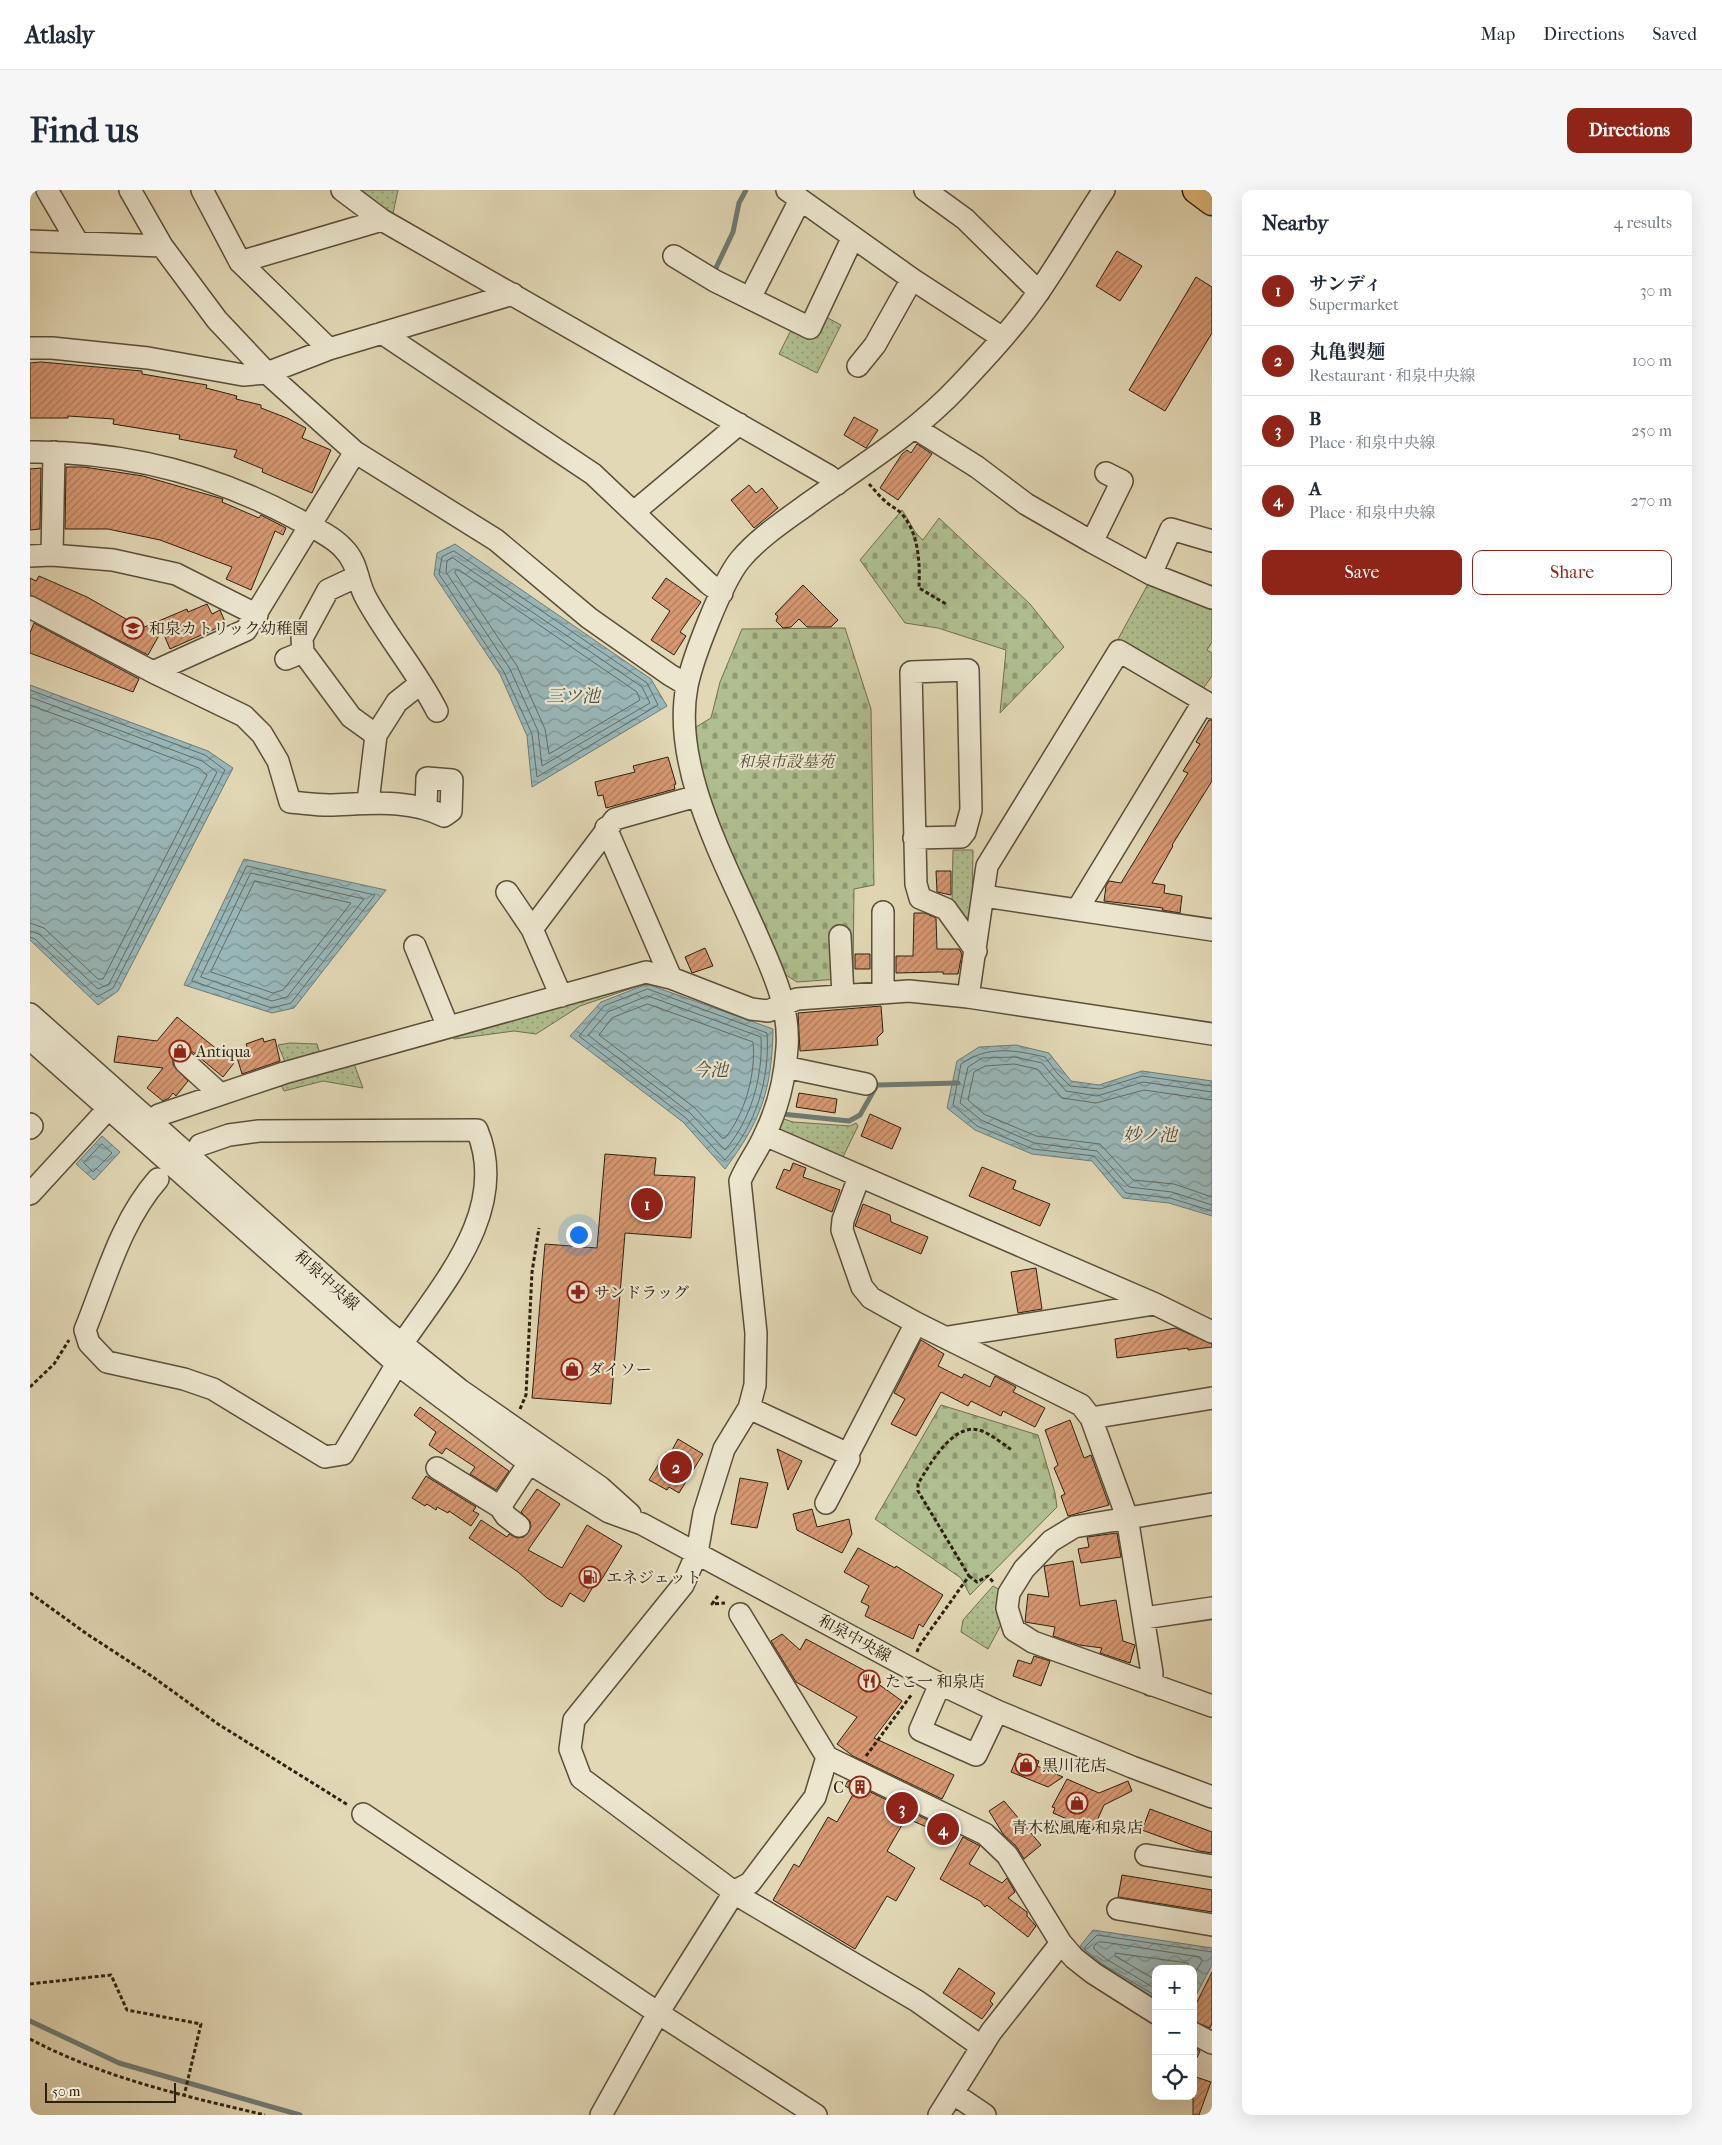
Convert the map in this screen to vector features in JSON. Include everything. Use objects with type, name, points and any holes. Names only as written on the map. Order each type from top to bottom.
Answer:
[{"type":"main road","points":[[1196,190],[1212,202]]},
{"type":"street","points":[[47,190],[78,243]]},
{"type":"street","points":[[130,190],[162,246],[217,320],[267,373],[355,452],[496,540],[588,618],[670,676],[688,685]]},
{"type":"street","points":[[202,190],[240,262],[329,349]]},
{"type":"street","points":[[342,190],[382,220],[831,477],[837,484]]},
{"type":"street","points":[[925,190],[965,219],[1039,292]]},
{"type":"street","points":[[982,2047],[917,2001],[742,1898],[581,1778],[570,1749],[574,1720],[683,1585],[697,1553],[704,1513],[724,1449],[749,1408],[755,1385],[756,1332],[740,1181],[765,1135],[781,1090],[788,1044],[779,984],[697,796],[689,760],[684,723],[688,685],[695,657],[722,593],[739,561],[773,529],[915,428],[958,387],[1039,292],[1104,190]]},
{"type":"street","points":[[750,298],[793,195],[912,279],[1001,337]]},
{"type":"street","points":[[240,262],[382,220]]},
{"type":"street","points":[[674,256],[715,281],[810,328],[853,238]]},
{"type":"street","points":[[30,241],[162,246]]},
{"type":"street","points":[[858,366],[875,345],[912,279]]},
{"type":"street","points":[[30,348],[52,348],[148,358],[243,375],[267,373],[329,349],[513,294]]},
{"type":"street","points":[[382,333],[593,474],[709,584],[722,593]]},
{"type":"street","points":[[634,512],[739,424]]},
{"type":"street","points":[[915,428],[977,467],[1026,504],[1092,542],[1151,574],[1212,598]]},
{"type":"street","points":[[30,452],[54,452],[136,460],[204,478],[261,499],[342,546],[355,560],[365,597],[437,711]]},
{"type":"street","points":[[52,555],[54,452]]},
{"type":"street","points":[[153,672],[246,630],[257,615],[355,452]]},
{"type":"street","points":[[1092,542],[1122,481],[1106,472]]},
{"type":"street","points":[[1151,574],[1171,529],[1212,541]]},
{"type":"street","points":[[30,556],[52,555],[113,560],[176,574],[257,615]]},
{"type":"street","points":[[358,576],[328,590],[302,638],[295,656],[350,717],[376,735]]},
{"type":"street","points":[[30,607],[153,672],[244,716],[262,734],[278,761],[290,802],[327,805],[368,802],[426,807]]},
{"type":"street","points":[[968,997],[987,866],[1119,651],[1208,704],[1077,910]]},
{"type":"street","points":[[914,838],[961,837],[965,832],[971,810],[968,670],[911,672],[914,838],[916,884],[920,898],[946,909],[976,951]]},
{"type":"street","points":[[368,802],[376,735],[397,702],[421,683]]},
{"type":"street","points":[[532,929],[606,828],[615,819],[697,796]]},
{"type":"street","points":[[606,828],[671,978]]},
{"type":"street","points":[[507,892],[532,929],[561,996]]},
{"type":"street","points":[[984,896],[1212,930]]},
{"type":"street","points":[[883,912],[883,993]]},
{"type":"street","points":[[840,936],[843,996]]},
{"type":"street","points":[[415,946],[448,1027]]},
{"type":"street","points":[[150,1122],[159,1115],[284,1073],[646,972],[671,978],[751,1009],[768,1011],[783,1003],[797,1000],[909,991],[968,997],[1212,1034]]},
{"type":"street","name":"和泉中央線","points":[[30,1014],[150,1122],[399,1354],[460,1390],[513,1425],[573,1470],[600,1487],[642,1524]]},
{"type":"street","name":"和泉中央線","points":[[30,1039],[108,1110],[529,1463],[609,1512],[642,1524],[940,1684],[997,1711],[1132,1767],[1212,1797]]},
{"type":"street","points":[[185,1062],[220,1094]]},
{"type":"street","points":[[785,1067],[866,1084]]},
{"type":"street","points":[[30,1194],[108,1110]]},
{"type":"street","points":[[30,1124],[32,1126],[30,1128]]},
{"type":"street","points":[[158,1179],[144,1195],[128,1223],[85,1330],[88,1343],[107,1362],[184,1379],[213,1389],[325,1456],[343,1454],[399,1354],[471,1239],[485,1194],[488,1170],[484,1145],[477,1130],[259,1131],[229,1135],[200,1145]]},
{"type":"street","points":[[765,1135],[1155,1304],[1212,1332]]},
{"type":"street","points":[[859,1177],[842,1230],[862,1287],[872,1298],[916,1323],[948,1337],[1081,1405],[1091,1418],[1127,1517],[1152,1673],[1151,1685]]},
{"type":"street","points":[[948,1337],[1155,1304]]},
{"type":"street","points":[[826,1503],[848,1458],[848,1454],[916,1323]]},
{"type":"street","points":[[1091,1418],[1212,1398]]},
{"type":"street","points":[[749,1408],[848,1454]]},
{"type":"street","points":[[500,1507],[529,1463]]},
{"type":"street","points":[[450,1469],[500,1507],[506,1516],[519,1526]]},
{"type":"street","points":[[1212,1504],[1074,1526],[1051,1540],[1024,1569],[1010,1592],[1007,1608],[1014,1630],[1033,1642],[1212,1706]]},
{"type":"street","points":[[1144,1618],[1212,1608]]},
{"type":"street","points":[[740,1614],[827,1757],[985,1834],[1007,1855],[1061,1943],[1074,1958],[1153,2010]]},
{"type":"street","points":[[940,1684],[920,1730],[976,1755],[997,1711]]},
{"type":"street","points":[[601,2115],[658,2013],[735,1892],[750,1883],[814,1797],[827,1757]]},
{"type":"street","points":[[363,1814],[658,2013],[816,2115]]},
{"type":"street","points":[[1146,1855],[1212,1866]]},
{"type":"street","points":[[1118,1909],[1212,1925]]},
{"type":"street","points":[[940,2115],[991,2032],[1061,1943]]},
{"type":"street","points":[[1197,2035],[1212,2043]]},
{"type":"street","points":[[954,2094],[985,2115]]},
{"type":"path","points":[[857,470],[886,502],[899,511],[909,524],[916,540],[920,571],[919,588],[946,604]]},
{"type":"path","points":[[513,1425],[526,1395],[532,1272],[539,1228]]},
{"type":"path","points":[[30,1387],[54,1364],[74,1332],[85,1330]]},
{"type":"path","points":[[1010,1592],[996,1585],[988,1576],[977,1582],[970,1576],[918,1491],[918,1484],[947,1442],[959,1432],[971,1429],[982,1431],[1012,1450]]},
{"type":"path","points":[[912,1670],[919,1646],[970,1576]]},
{"type":"path","points":[[30,1593],[87,1634],[154,1677],[218,1724],[363,1814]]},
{"type":"path","points":[[856,1770],[912,1694]]},
{"type":"path","points":[[30,1984],[111,1975],[128,2010],[201,2024],[184,2096]]},
{"type":"path","points":[[30,2039],[66,2058],[102,2072],[184,2096],[265,2115]]},
{"type":"green space","points":[[355,190],[398,190],[392,218]]},
{"type":"green space","points":[[824,316],[841,325],[817,373],[779,354],[793,326]]},
{"type":"green space","points":[[902,510],[923,540],[939,518],[1030,604],[1064,647],[1000,713],[1006,650],[938,628],[905,623],[860,560]]},
{"type":"green space","points":[[1148,584],[1212,607],[1212,642],[1207,650],[1212,653],[1212,676],[1202,690],[1117,641]]},
{"type":"green space","name":"和泉市設墓苑","points":[[845,628],[871,709],[874,885],[854,889],[853,978],[797,982],[786,975],[703,788],[698,763],[696,727],[711,718],[720,682],[742,629]]},
{"type":"green space","points":[[953,850],[973,850],[972,914],[969,924],[952,902]]},
{"type":"green space","points":[[644,984],[580,1006],[536,1034],[514,1031],[454,1039],[451,1033]]},
{"type":"green space","points":[[290,1043],[317,1044],[320,1054],[286,1064],[278,1045]]},
{"type":"green space","points":[[353,1061],[363,1088],[323,1081],[284,1091],[280,1083]]},
{"type":"green space","points":[[781,1118],[793,1122],[850,1126],[856,1123],[858,1126],[842,1159],[781,1131],[779,1122]]},
{"type":"green space","points":[[941,1405],[1038,1435],[1055,1493],[1057,1507],[970,1595],[961,1578],[875,1519]]},
{"type":"green space","points":[[993,1586],[1002,1591],[1003,1621],[988,1649],[961,1632],[963,1620]]},
{"type":"water","name":"三ツ池","points":[[455,544],[651,679],[667,706],[532,787],[527,736],[500,674],[434,575],[437,553]]},
{"type":"water","points":[[30,685],[208,751],[233,768],[118,991],[98,1005],[30,940]]},
{"type":"water","points":[[244,859],[386,890],[294,1008],[272,1013],[184,985]]},
{"type":"water","name":"今池","points":[[647,984],[773,1029],[770,1070],[762,1104],[748,1135],[725,1169],[683,1122],[570,1036],[601,1002]]},
{"type":"water","name":"妙ノ池","points":[[1016,1045],[1049,1053],[1071,1081],[1099,1085],[1142,1071],[1212,1081],[1212,1216],[1169,1203],[1123,1198],[1092,1161],[1032,1154],[975,1130],[947,1108],[957,1061],[979,1047]]},
{"type":"water","points":[[102,1136],[120,1152],[94,1180],[76,1164]]},
{"type":"water","points":[[1093,1930],[1212,1948],[1212,1965],[1197,1993],[1197,1965],[1152,1965],[1152,1999],[1077,1950]]},
{"type":"building","points":[[1117,251],[1142,266],[1120,301],[1096,286]]},
{"type":"building","points":[[1196,277],[1212,287],[1212,333],[1165,411],[1129,390]]},
{"type":"building","points":[[41,362],[142,371],[142,374],[207,385],[206,388],[237,396],[236,399],[261,405],[261,408],[287,418],[306,428],[302,438],[331,450],[312,493],[262,472],[263,469],[234,457],[237,450],[179,439],[180,435],[113,424],[114,419],[68,416],[68,418],[30,418],[30,363]]},
{"type":"building","points":[[854,417],[878,430],[866,448],[844,435]]},
{"type":"building","points":[[917,444],[932,454],[898,500],[880,488],[902,454],[907,450],[911,453]]},
{"type":"building","points":[[66,467],[84,467],[143,476],[223,499],[222,502],[259,518],[261,515],[286,528],[283,535],[275,531],[251,590],[226,579],[232,567],[160,540],[108,529],[65,529]]},
{"type":"building","points":[[41,468],[40,529],[30,530],[30,469]]},
{"type":"building","points":[[749,485],[756,493],[762,488],[778,508],[754,528],[731,500]]},
{"type":"building","points":[[39,576],[87,597],[142,628],[187,609],[188,612],[207,604],[212,614],[220,610],[226,624],[170,649],[162,630],[148,655],[30,595],[30,578],[36,581]]},
{"type":"building","points":[[666,578],[701,602],[680,632],[686,636],[674,655],[651,640],[670,611],[652,598]]},
{"type":"building","points":[[803,585],[838,620],[831,627],[807,627],[799,619],[791,627],[783,628],[776,621],[778,616],[775,614]]},
{"type":"building","points":[[34,623],[139,679],[133,692],[30,653],[30,633]]},
{"type":"building","points":[[1209,720],[1212,720],[1212,781],[1172,845],[1152,883],[1165,885],[1164,893],[1182,896],[1180,913],[1162,910],[1163,908],[1104,901],[1106,886],[1109,881],[1121,883],[1188,773],[1183,771],[1200,744],[1196,742]]},
{"type":"building","points":[[668,757],[676,784],[674,785],[675,789],[606,808],[603,795],[598,796],[595,782],[635,772],[633,766]]},
{"type":"building","points":[[936,871],[951,871],[951,895],[937,892]]},
{"type":"building","points":[[914,913],[925,913],[936,918],[937,949],[959,949],[962,954],[958,974],[943,974],[943,972],[896,973],[896,956],[913,956]]},
{"type":"building","points":[[705,948],[713,966],[692,973],[685,957]]},
{"type":"building","points":[[855,954],[870,954],[870,969],[855,969]]},
{"type":"building","points":[[881,1006],[883,1032],[877,1038],[878,1045],[800,1051],[798,1013]]},
{"type":"building","points":[[177,1017],[234,1063],[223,1077],[193,1052],[181,1050],[173,1059],[173,1065],[188,1081],[176,1096],[173,1093],[163,1101],[147,1088],[163,1068],[114,1062],[118,1036],[157,1041]]},
{"type":"building","points":[[263,1038],[264,1042],[275,1039],[280,1061],[242,1074],[236,1054],[248,1049],[246,1044]]},
{"type":"building","points":[[799,1093],[837,1099],[835,1113],[796,1107]]},
{"type":"building","points":[[870,1114],[901,1128],[892,1149],[861,1136]]},
{"type":"building","points":[[605,1154],[656,1158],[654,1175],[695,1177],[691,1238],[625,1233],[611,1404],[532,1398],[545,1244],[597,1248]]},
{"type":"building","points":[[793,1163],[806,1168],[803,1177],[840,1190],[832,1212],[776,1188],[784,1169],[790,1171]]},
{"type":"building","points":[[982,1167],[1016,1181],[1013,1189],[1050,1204],[1040,1226],[969,1196]]},
{"type":"building","points":[[863,1204],[890,1215],[891,1222],[928,1237],[921,1254],[855,1226]]},
{"type":"building","points":[[1036,1268],[1042,1309],[1018,1313],[1011,1272]]},
{"type":"building","points":[[1176,1328],[1212,1344],[1212,1347],[1188,1350],[1188,1348],[1117,1358],[1115,1339]]},
{"type":"building","points":[[921,1340],[944,1354],[938,1366],[962,1378],[964,1374],[990,1387],[995,1376],[1016,1387],[1013,1392],[1045,1408],[1035,1427],[1003,1411],[1001,1416],[971,1401],[968,1406],[941,1392],[916,1436],[891,1424],[905,1399],[894,1393]]},
{"type":"building","points":[[420,1407],[509,1471],[496,1490],[470,1474],[475,1467],[446,1448],[442,1454],[429,1445],[436,1432],[414,1415]]},
{"type":"building","points":[[1070,1420],[1084,1458],[1091,1455],[1109,1505],[1068,1516],[1061,1496],[1065,1494],[1054,1468],[1058,1465],[1045,1430]]},
{"type":"building","points":[[678,1439],[703,1454],[679,1493],[669,1487],[667,1490],[649,1480],[666,1452],[670,1454]]},
{"type":"building","points":[[777,1449],[802,1461],[788,1490]]},
{"type":"building","points":[[426,1476],[476,1507],[473,1511],[479,1514],[471,1526],[449,1511],[448,1513],[437,1507],[436,1510],[412,1498]]},
{"type":"building","points":[[740,1478],[768,1483],[757,1528],[731,1524]]},
{"type":"building","points":[[537,1489],[560,1504],[528,1550],[562,1568],[587,1525],[622,1546],[600,1582],[597,1580],[584,1602],[570,1593],[562,1607],[547,1598],[518,1572],[469,1538],[481,1520],[507,1537],[509,1534],[517,1538],[524,1537],[531,1527],[530,1521],[521,1512]]},
{"type":"building","points":[[812,1509],[817,1527],[849,1519],[852,1534],[842,1553],[797,1530],[793,1514]]},
{"type":"building","points":[[1117,1533],[1121,1557],[1081,1563],[1078,1549],[1089,1547],[1087,1537]]},
{"type":"building","points":[[858,1548],[895,1568],[896,1566],[943,1595],[923,1627],[919,1624],[913,1639],[865,1616],[869,1606],[861,1602],[869,1586],[844,1572]]},
{"type":"building","points":[[1073,1561],[1080,1606],[1116,1600],[1123,1641],[1135,1645],[1130,1663],[1100,1653],[1102,1648],[1079,1645],[1053,1636],[1055,1627],[1025,1622],[1028,1594],[1049,1597],[1044,1566]]},
{"type":"building","points":[[782,1634],[800,1650],[806,1639],[869,1673],[868,1675],[881,1682],[877,1683],[902,1701],[874,1738],[954,1775],[942,1799],[853,1756],[837,1744],[857,1717],[796,1682],[771,1641]]},
{"type":"building","points":[[1034,1656],[1050,1661],[1041,1686],[1013,1676],[1018,1660],[1031,1664]]},
{"type":"building","points":[[1019,1753],[1039,1761],[1037,1766],[1063,1777],[1048,1787],[1011,1772]]},
{"type":"building","name":"青木松風庵 和泉店","points":[[1067,1779],[1099,1793],[1128,1781],[1132,1791],[1104,1805],[1093,1830],[1053,1813],[1055,1808],[1052,1807]]},
{"type":"building","points":[[848,1781],[932,1822],[929,1828],[906,1818],[887,1851],[915,1868],[896,1901],[887,1896],[855,1949],[773,1900],[794,1864],[799,1867],[828,1817],[837,1822],[855,1791],[845,1786]]},
{"type":"building","points":[[1004,1801],[1041,1845],[1024,1859],[1016,1846],[1003,1834],[989,1811]]},
{"type":"building","points":[[1150,1809],[1212,1832],[1212,1853],[1199,1851],[1142,1830]]},
{"type":"building","points":[[963,1837],[980,1846],[969,1864],[1002,1883],[1007,1878],[1015,1892],[1008,1898],[1027,1912],[1027,1916],[1036,1926],[1028,1937],[987,1905],[985,1907],[980,1901],[940,1879]]},
{"type":"building","points":[[1122,1875],[1212,1890],[1212,1912],[1118,1897]]},
{"type":"building","points":[[959,1968],[995,1993],[990,2001],[993,2004],[982,2019],[943,1993]]},
{"type":"building","points":[[1212,1972],[1212,2023],[1210,2028],[1197,2023],[1197,2002]]},
{"type":"building","points":[[1197,2077],[1211,2082],[1199,2115],[1193,2115],[1193,2100],[1197,2100]]},
{"type":"waterway","points":[[714,272],[733,232],[739,203],[746,190]]},
{"type":"waterway","points":[[782,1114],[849,1121],[860,1115],[877,1085],[958,1083]]},
{"type":"waterway","points":[[30,2021],[119,2063],[300,2115]]},
{"type":"place","name":"和泉カトリック幼稚園","points":[[133,628]]},
{"type":"place","name":"Antiqua","points":[[180,1051]]},
{"type":"place","name":"サンディ","points":[[647,1204]]},
{"type":"place","name":"サンドラッグ","points":[[578,1292]]},
{"type":"place","name":"ダイソー","points":[[572,1369]]},
{"type":"place","name":"丸亀製麺","points":[[676,1467]]},
{"type":"place","name":"エネジェット","points":[[590,1577]]},
{"type":"place","name":"たこ一 和泉店","points":[[869,1681]]},
{"type":"place","name":"黒川花店","points":[[1026,1765]]},
{"type":"place","name":"C","points":[[860,1787]]},
{"type":"place","name":"青木松風庵 和泉店","points":[[1077,1803]]},
{"type":"place","name":"B","points":[[902,1808]]},
{"type":"place","name":"A","points":[[943,1829]]}]
